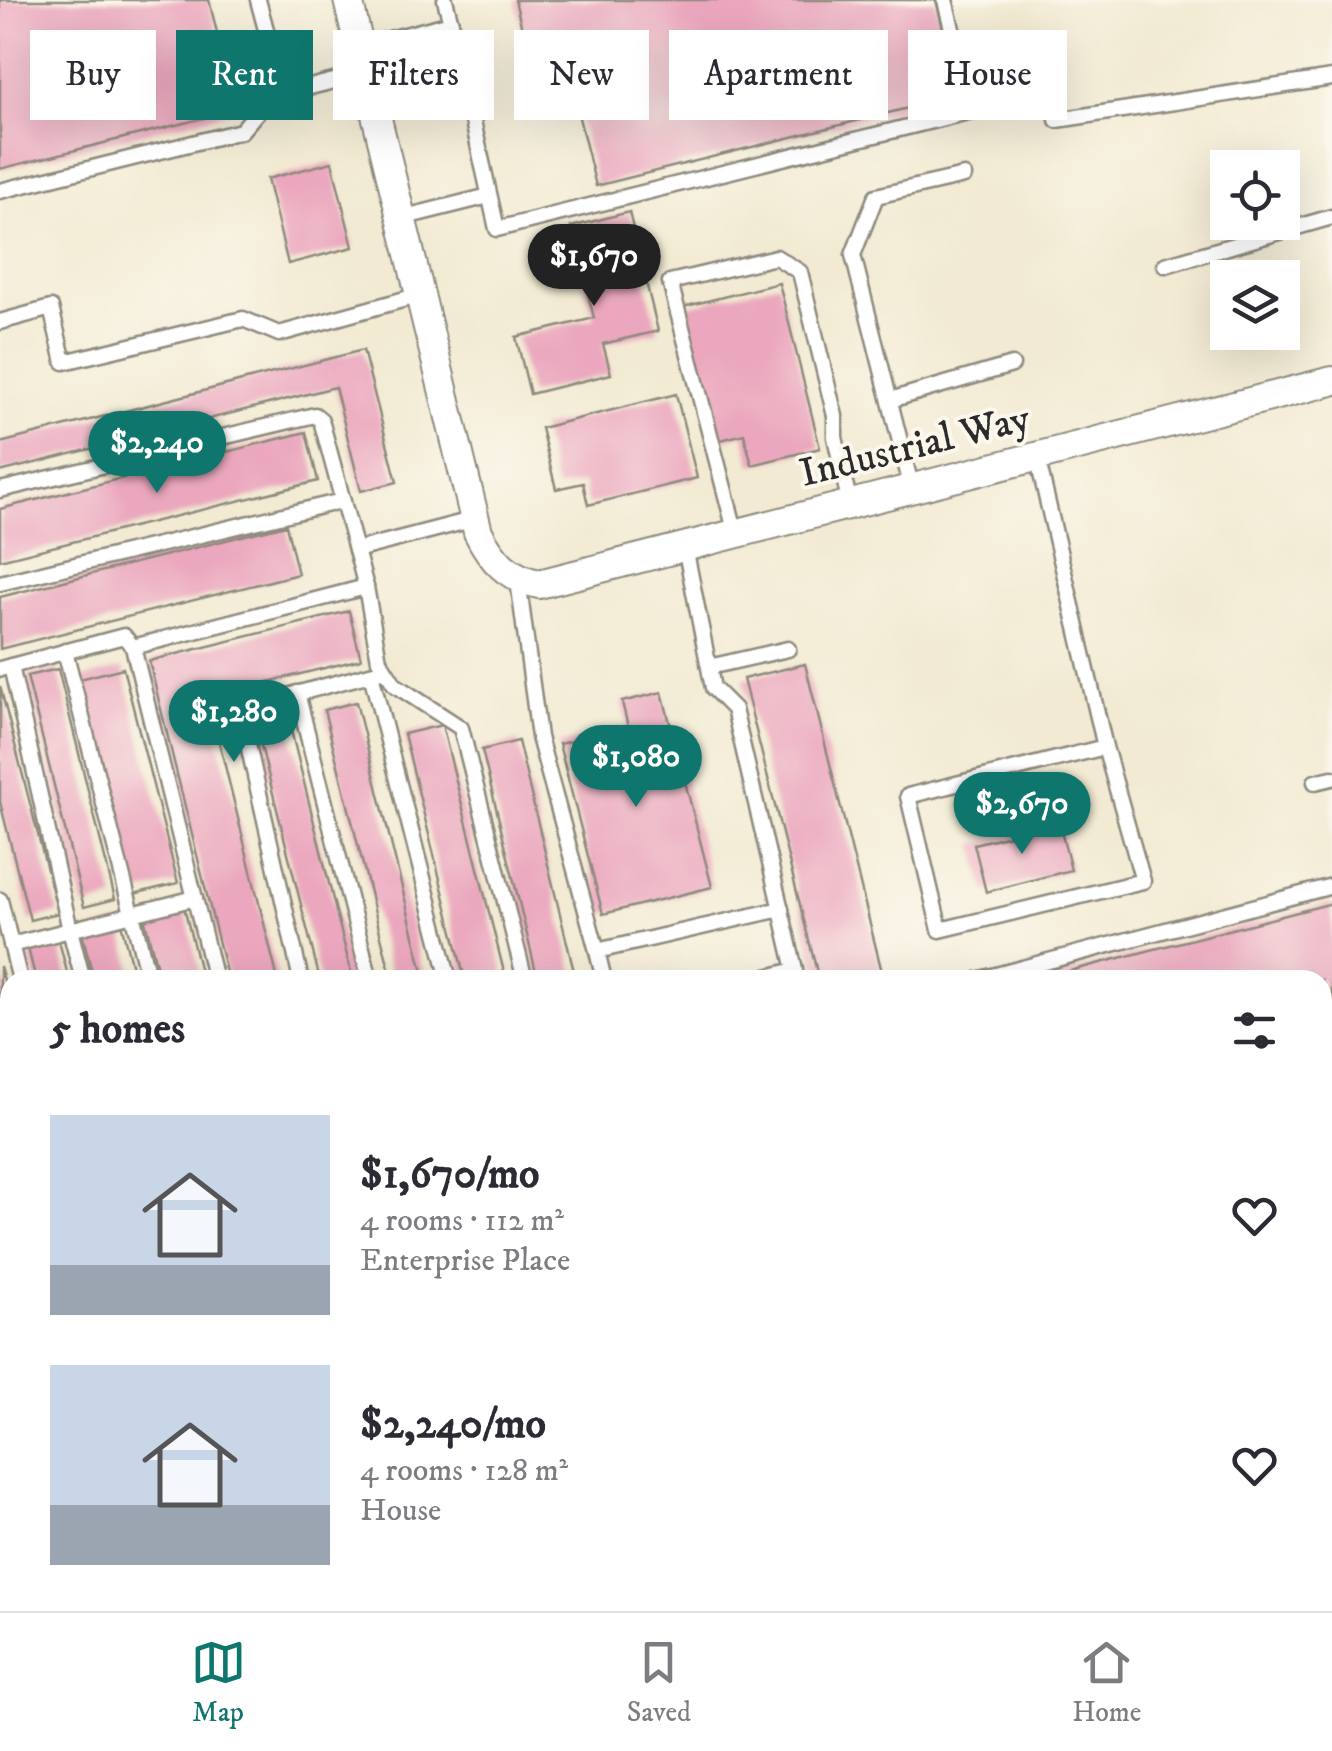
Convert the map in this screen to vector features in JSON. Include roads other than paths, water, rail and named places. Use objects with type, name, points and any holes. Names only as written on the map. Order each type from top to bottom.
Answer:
[{"type":"street","points":[[348,0],[355,30]]},
{"type":"street","points":[[377,120],[475,519],[490,557],[518,580]]},
{"type":"street","name":"Industrial Way","points":[[518,580],[539,584],[1332,382]]},
{"type":"lane","points":[[258,0],[266,30]]},
{"type":"lane","points":[[445,0],[497,229],[972,111],[946,0]]},
{"type":"lane","points":[[434,30],[451,23]]},
{"type":"lane","points":[[1067,118],[1332,78]]},
{"type":"lane","points":[[0,190],[241,132],[251,120]]},
{"type":"lane","points":[[912,489],[854,255],[876,196],[964,176]]},
{"type":"lane","points":[[401,218],[489,196]]},
{"type":"lane","points":[[1165,265],[1332,217]]},
{"type":"lane","points":[[736,534],[670,282],[776,257],[800,272],[835,416],[834,437],[850,505]]},
{"type":"lane","points":[[0,322],[51,308],[64,362],[243,319],[279,334],[420,295]]},
{"type":"lane","points":[[890,400],[1012,365]]},
{"type":"lane","points":[[0,490],[315,415],[321,420],[366,587],[380,660],[378,672],[446,970]]},
{"type":"lane","points":[[1037,457],[1105,747],[1143,881],[940,930],[908,796],[1105,747]]},
{"type":"lane","points":[[0,582],[342,501]]},
{"type":"lane","points":[[356,550],[475,519]]},
{"type":"lane","points":[[686,547],[713,688],[734,709],[795,970]]},
{"type":"lane","points":[[518,580],[539,736],[601,970]]},
{"type":"lane","points":[[133,647],[366,587]]},
{"type":"lane","points":[[80,970],[6,667],[124,636],[133,647],[213,970]]},
{"type":"lane","points":[[709,667],[788,649]]},
{"type":"lane","points":[[66,652],[146,970]]},
{"type":"lane","points":[[299,970],[240,709],[378,672]]},
{"type":"lane","points":[[378,672],[461,728],[522,970]]},
{"type":"lane","points":[[298,693],[367,970]]},
{"type":"lane","points":[[1315,782],[1332,778]]},
{"type":"lane","points":[[1015,970],[1332,886]]},
{"type":"lane","points":[[11,945],[195,898]]},
{"type":"lane","points":[[0,900],[17,970]]},
{"type":"lane","points":[[596,951],[781,909]]}]
